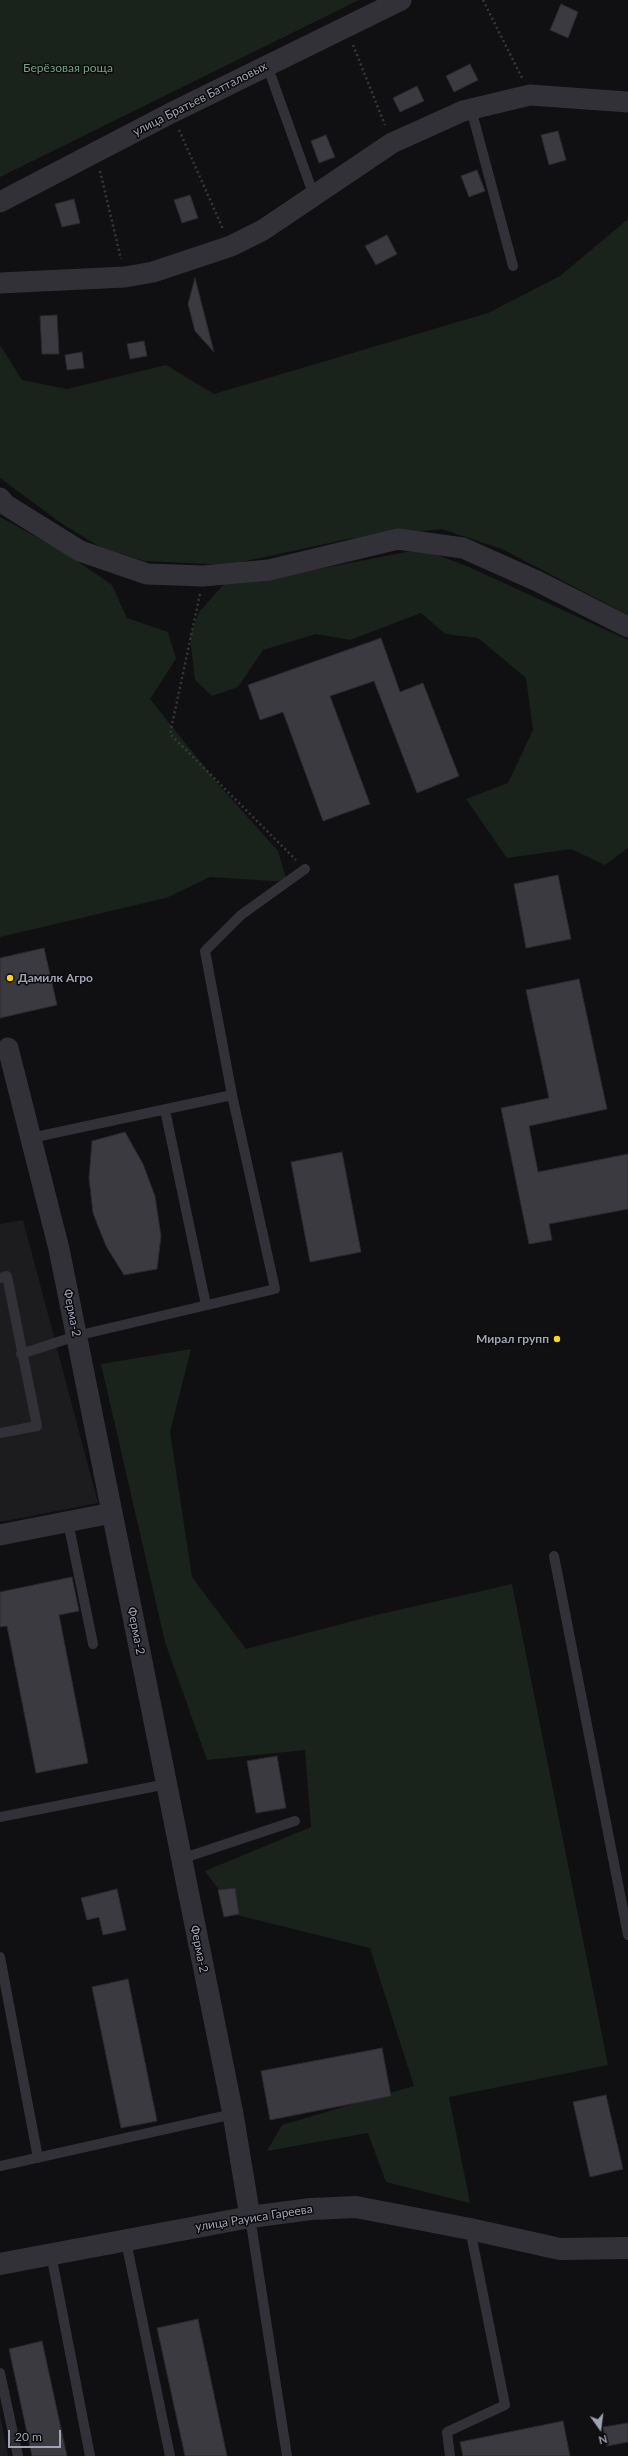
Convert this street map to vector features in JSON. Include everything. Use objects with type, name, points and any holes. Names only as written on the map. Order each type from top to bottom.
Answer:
[{"type":"street","name":"улица Братьев Батталовых","points":[[0,202],[96,151],[266,65],[401,0]]},
{"type":"street","points":[[0,283],[125,277],[153,272],[231,246],[263,230],[392,143],[471,110],[530,95],[628,102]]},
{"type":"street","points":[[0,498],[6,505],[80,551],[147,574],[203,576],[269,570],[398,539],[463,548],[537,581],[628,627]]},
{"type":"street","name":"Ферма-2","points":[[8,1048],[59,1249],[233,2114],[250,2217]]},
{"type":"street","points":[[0,1535],[112,1513]]},
{"type":"street","name":"улица Рауиса Гареева","points":[[0,2264],[250,2217],[311,2209],[356,2207],[470,2229],[560,2249],[628,2248]]},
{"type":"lane","points":[[266,65],[314,196]]},
{"type":"lane","points":[[471,110],[513,266]]},
{"type":"lane","points":[[22,1354],[76,1336],[275,1289],[232,1095],[205,951],[241,914],[305,869]]},
{"type":"lane","points":[[31,1138],[232,1095]]},
{"type":"lane","points":[[165,1110],[206,1305]]},
{"type":"lane","points":[[0,1278],[7,1276],[37,1426],[0,1433]]},
{"type":"lane","points":[[68,1522],[93,1644]]},
{"type":"lane","points":[[554,1556],[628,1935]]},
{"type":"lane","points":[[0,1817],[167,1784]]},
{"type":"lane","points":[[181,1859],[295,1821]]},
{"type":"lane","points":[[0,1957],[38,2158]]},
{"type":"lane","points":[[0,2166],[233,2114]]},
{"type":"lane","points":[[250,2217],[287,2456]]},
{"type":"lane","points":[[450,2456],[447,2432],[505,2405],[470,2229]]},
{"type":"lane","points":[[126,2241],[170,2456]]},
{"type":"lane","points":[[51,2254],[90,2456]]},
{"type":"lane","points":[[0,2373],[18,2456]]},
{"type":"path","points":[[483,0],[530,95]]},
{"type":"path","points":[[346,27],[392,143]]},
{"type":"path","points":[[171,113],[231,246]]},
{"type":"path","points":[[96,151],[125,277]]},
{"type":"path","points":[[203,576],[170,734],[305,869]]},
{"type":"shaded area","points":[[23,1220],[98,1503],[0,1522],[0,1224]]},
{"type":"shaded area","points":[[0,2415],[8,2456],[0,2456]]},
{"type":"green space","name":"Берёзовая роща","points":[[0,0],[359,0],[0,177]]},
{"type":"green space","points":[[628,219],[628,615],[502,549],[442,529],[348,539],[228,565],[144,561],[100,547],[61,523],[0,478],[0,345],[22,380],[67,389],[166,365],[214,394],[488,313],[560,276]]},
{"type":"green space","points":[[0,517],[64,552],[112,585],[127,618],[168,632],[176,659],[150,699],[218,784],[278,851],[287,882],[210,877],[166,898],[0,937]]},
{"type":"green space","points":[[422,549],[469,567],[628,640],[628,848],[605,865],[571,849],[507,858],[466,799],[508,783],[533,730],[526,678],[478,638],[445,634],[421,613],[350,640],[316,634],[263,650],[238,687],[212,696],[195,680],[190,637],[199,612],[226,582],[303,572]]},
{"type":"green space","points":[[191,1349],[170,1432],[192,1577],[246,1649],[372,1616],[512,1584],[608,2065],[449,2097],[470,2203],[386,2182],[368,2133],[267,2151],[282,2125],[414,2086],[370,1948],[237,1915],[205,1871],[311,1827],[305,1750],[207,1760],[165,1642],[101,1364]]},
{"type":"building","points":[[561,4],[578,12],[568,38],[550,30]]},
{"type":"building","points":[[470,64],[478,80],[454,92],[446,76]]},
{"type":"building","points":[[417,86],[424,101],[400,112],[393,98]]},
{"type":"building","points":[[558,131],[566,160],[549,165],[541,135]]},
{"type":"building","points":[[326,135],[335,157],[319,163],[311,141]]},
{"type":"building","points":[[477,170],[485,191],[469,197],[461,176]]},
{"type":"building","points":[[190,195],[198,218],[182,223],[174,200]]},
{"type":"building","points":[[74,199],[80,223],[62,227],[55,204]]},
{"type":"building","points":[[387,235],[397,254],[376,265],[365,246]]},
{"type":"building","points":[[195,278],[214,352],[195,331],[188,304]]},
{"type":"building","points":[[57,315],[59,354],[42,354],[40,316]]},
{"type":"building","points":[[144,341],[147,356],[130,359],[127,344]]},
{"type":"building","points":[[82,352],[84,368],[67,370],[65,355]]},
{"type":"building","points":[[381,638],[400,692],[423,683],[459,776],[417,793],[374,681],[330,696],[370,804],[323,821],[283,712],[260,720],[248,685]]},
{"type":"building","points":[[558,875],[571,939],[526,948],[514,884]]},
{"type":"building","points":[[44,948],[57,1005],[0,1018],[0,958]]},
{"type":"building","points":[[579,979],[607,1109],[529,1126],[538,1172],[628,1154],[628,1209],[549,1224],[552,1240],[529,1244],[501,1108],[549,1098],[526,990]]},
{"type":"building","points":[[125,1132],[143,1164],[155,1196],[161,1236],[157,1269],[124,1275],[106,1246],[93,1213],[89,1178],[92,1141]]},
{"type":"building","points":[[342,1152],[361,1252],[310,1262],[291,1162]]},
{"type":"building","points":[[72,1577],[79,1611],[59,1615],[88,1763],[36,1773],[7,1626],[0,1627],[0,1592]]},
{"type":"building","points":[[277,1756],[286,1808],[256,1813],[247,1761]]},
{"type":"building","points":[[235,1888],[239,1914],[224,1917],[218,1890]]},
{"type":"building","points":[[117,1889],[126,1930],[103,1935],[99,1917],[87,1920],[81,1898]]},
{"type":"building","points":[[128,1979],[157,2121],[121,2128],[92,1987]]},
{"type":"building","points":[[382,2048],[391,2096],[270,2120],[261,2071]]},
{"type":"building","points":[[606,2095],[623,2169],[590,2177],[573,2102]]},
{"type":"building","points":[[198,2319],[227,2456],[185,2456],[157,2328]]},
{"type":"building","points":[[42,2341],[67,2456],[32,2456],[9,2349]]},
{"type":"building","points":[[563,2421],[570,2456],[463,2456],[460,2442]]},
{"type":"building","points":[[628,2423],[628,2442],[607,2446],[603,2427]]},
{"type":"place","name":"Дамилк Агро","points":[[10,978]]},
{"type":"place","name":"Мирал групп","points":[[557,1339]]}]
